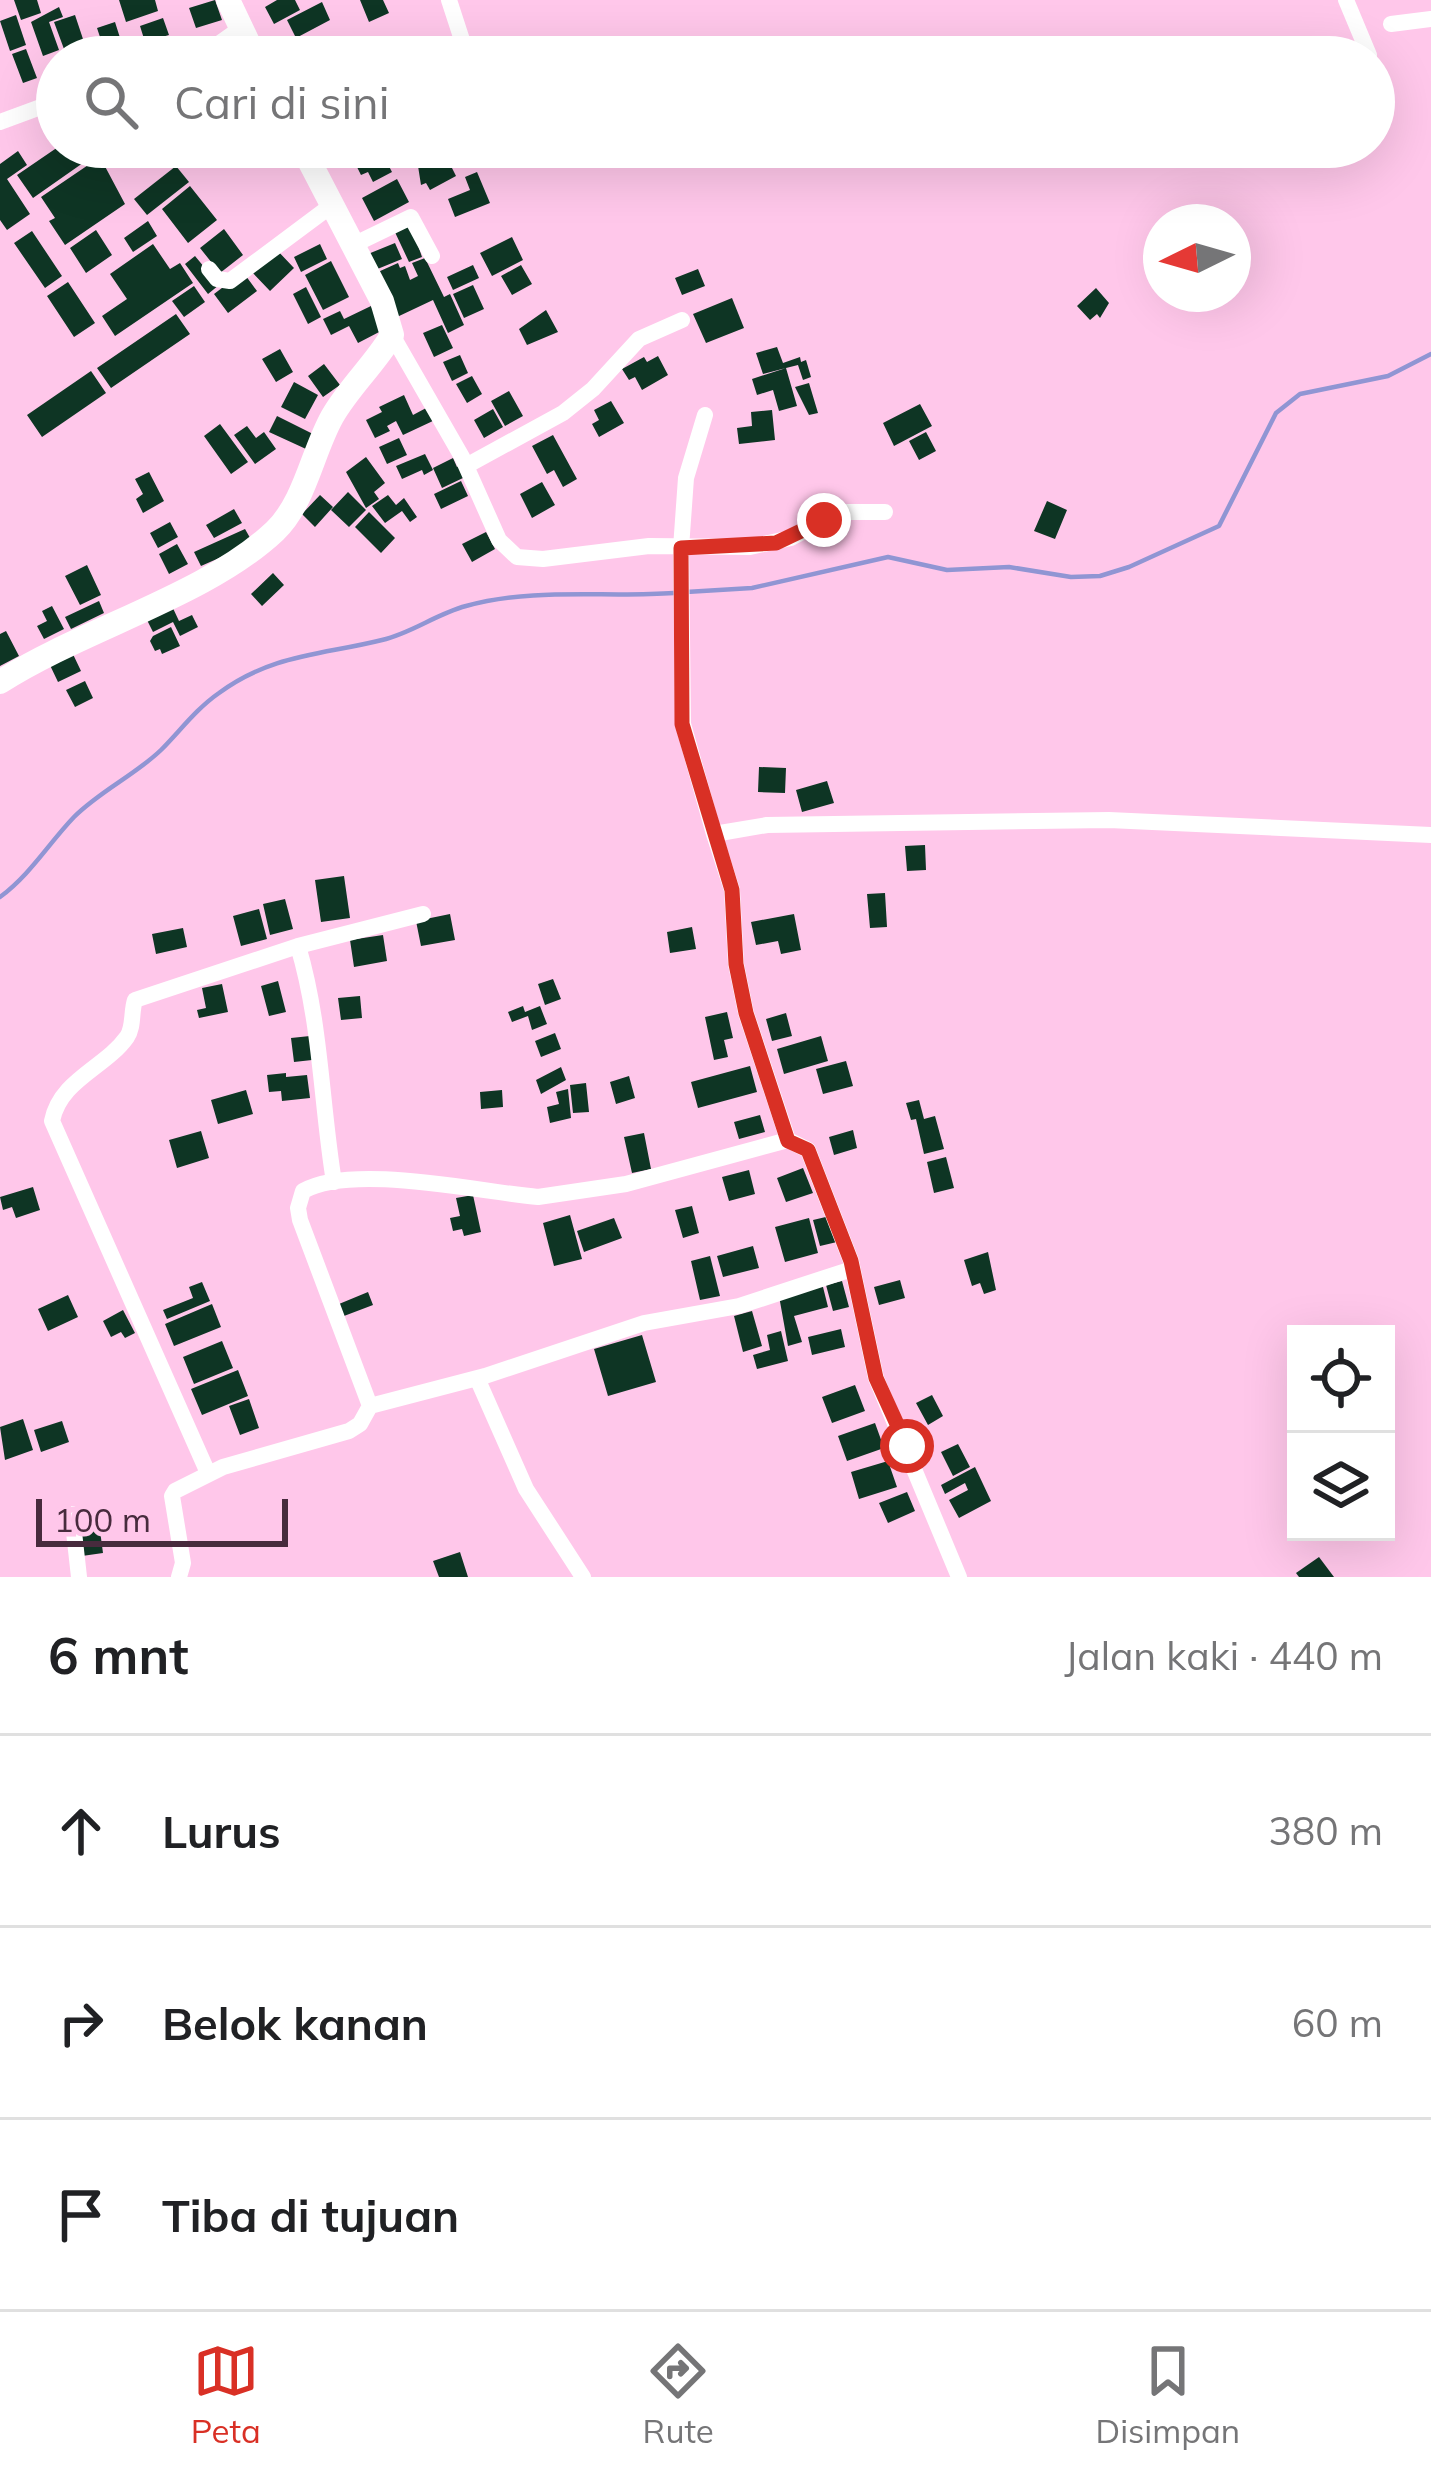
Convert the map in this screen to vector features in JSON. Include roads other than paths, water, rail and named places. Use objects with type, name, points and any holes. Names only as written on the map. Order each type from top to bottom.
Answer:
[{"type":"street","points":[[228,0],[245,36]]},
{"type":"street","points":[[448,0],[460,36]]},
{"type":"street","points":[[1346,0],[1361,36]]},
{"type":"street","points":[[1391,25],[1431,19]]},
{"type":"street","points":[[230,36],[241,28]]},
{"type":"street","points":[[0,122],[36,108]]},
{"type":"street","points":[[313,168],[382,302],[392,335],[466,466],[499,540],[517,557],[543,559],[649,546],[776,543],[840,512],[885,512]]},
{"type":"street","points":[[209,268],[217,280],[230,280],[332,205]]},
{"type":"street","points":[[353,245],[411,217],[432,256]]},
{"type":"street","points":[[466,466],[563,413],[638,339],[682,320]]},
{"type":"street","points":[[0,682],[214,573],[262,542],[292,510],[329,421],[392,335]]},
{"type":"street","points":[[705,415],[686,478],[681,548],[682,724],[732,890],[736,964],[746,1013],[788,1141]]},
{"type":"street","points":[[714,834],[766,825],[1109,820],[1431,835]]},
{"type":"street","points":[[208,1473],[52,1121],[66,1093],[128,1036],[135,1000],[298,946],[422,914]]},
{"type":"street","points":[[298,946],[319,1030],[334,1182]]},
{"type":"street","points":[[370,1406],[298,1208],[303,1191],[334,1182],[413,1182],[538,1197],[626,1184],[788,1141],[808,1150],[840,1226],[876,1378],[959,1577]]},
{"type":"street","points":[[178,1577],[183,1563],[172,1496],[208,1473],[349,1431],[360,1424],[370,1406],[477,1378],[644,1323],[739,1306],[852,1269]]},
{"type":"street","points":[[477,1378],[526,1489],[583,1577]]},
{"type":"street","points":[[72,1514],[79,1577]]},
{"type":"waterway","points":[[686,592],[752,588],[888,557],[947,570],[1009,567],[1071,577],[1100,576],[1129,567],[1219,526],[1276,413],[1300,394],[1388,376],[1431,354]]},
{"type":"waterway","points":[[0,897],[84,808],[151,759],[211,699],[258,670],[393,637],[455,609],[492,600],[674,593]]}]
